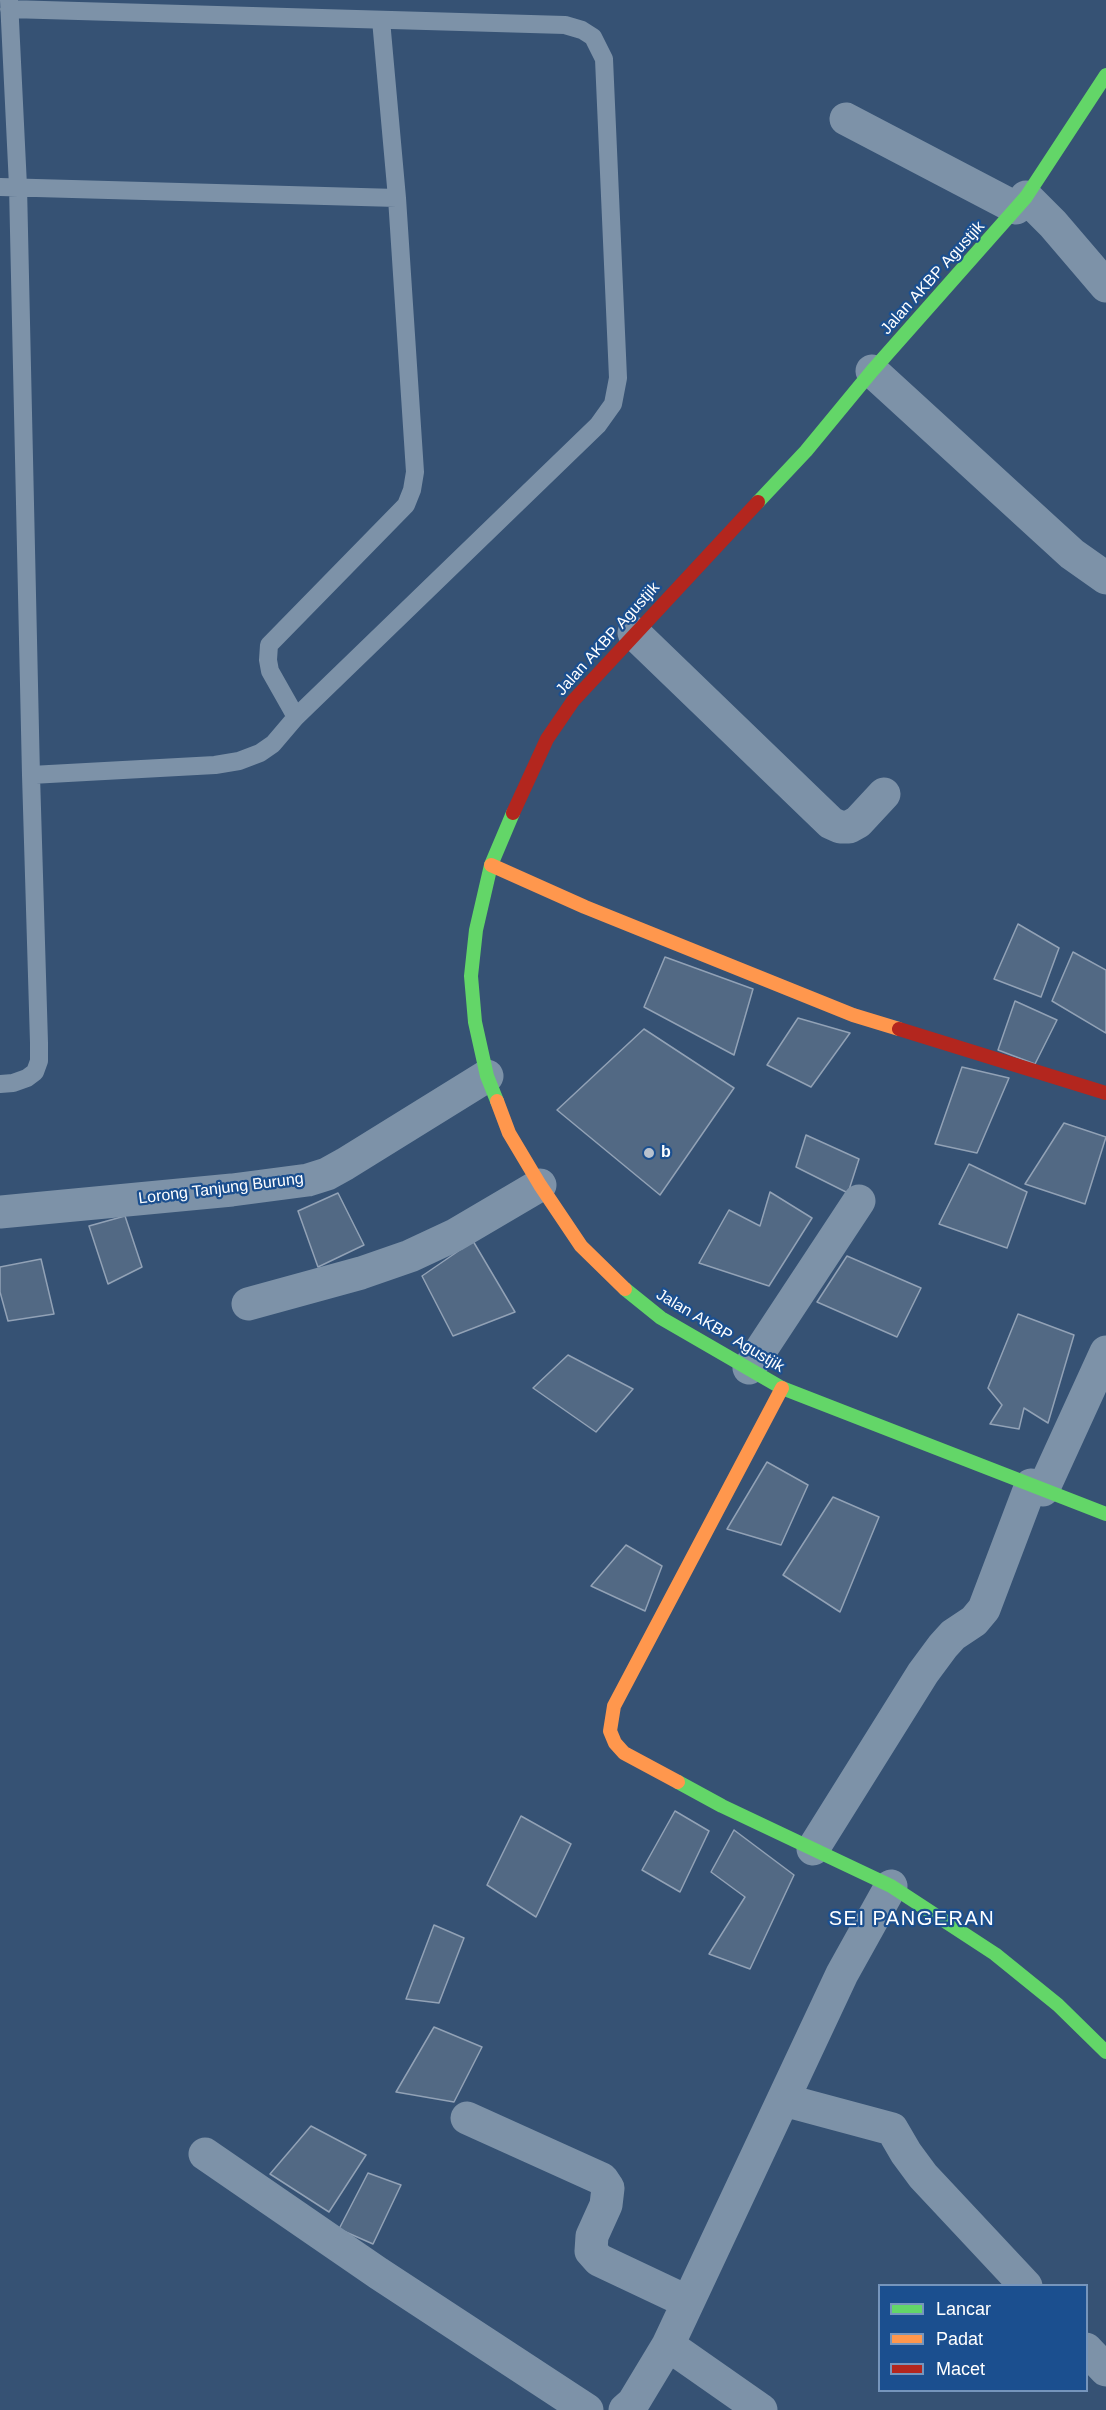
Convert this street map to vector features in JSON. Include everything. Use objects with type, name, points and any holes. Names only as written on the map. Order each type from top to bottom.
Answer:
[{"type":"street","name":"Jalan AKBP Agustjik","points":[[1106,75],[1021,202],[872,371],[806,451],[573,700],[547,739],[529,774],[491,865],[476,930],[471,976],[475,1022],[487,1076],[509,1133],[540,1185],[581,1245],[615,1282],[662,1318],[782,1388],[1106,1514]]},
{"type":"street","points":[[846,119],[1021,202],[1053,224],[1106,286]]},
{"type":"street","points":[[872,371],[1072,554],[1106,578]]},
{"type":"street","points":[[634,633],[831,823],[840,827],[849,827],[858,822],[884,794]]},
{"type":"street","points":[[491,865],[585,907],[853,1015],[1106,1093]]},
{"type":"street","name":"Lorong Tanjung Burung","points":[[0,1212],[232,1190],[308,1180],[327,1174],[345,1164],[487,1076]]},
{"type":"street","points":[[248,1304],[361,1273],[410,1256],[454,1235],[540,1185]]},
{"type":"street","points":[[749,1368],[859,1201]]},
{"type":"street","points":[[813,1850],[922,1672],[953,1635],[970,1625],[984,1609],[1037,1487],[1106,1352]]},
{"type":"street","points":[[782,1388],[614,1706],[610,1731],[615,1743],[624,1753],[722,1806],[891,1886],[995,1954],[1058,2005],[1106,2052]]},
{"type":"street","points":[[625,2410],[633,2403],[668,2345],[842,1974],[891,1886]]},
{"type":"street","points":[[784,2100],[892,2129],[923,2176],[1024,2284]]},
{"type":"street","points":[[467,2118],[602,2180],[608,2188],[606,2205],[592,2236],[591,2251],[599,2260],[688,2302]]},
{"type":"street","points":[[205,2154],[378,2273],[587,2410]]},
{"type":"street","points":[[668,2345],[761,2410]]},
{"type":"street","points":[[1088,2351],[1106,2370]]},
{"type":"lane","points":[[0,1083],[13,1083],[27,1078],[34,1072],[39,1061],[31,775],[9,187],[9,4],[381,21],[565,25],[592,36],[604,59],[618,378],[613,404],[598,425],[296,717],[273,744],[260,753],[239,761],[215,765],[31,775]]},
{"type":"lane","points":[[296,717],[270,671],[267,660],[269,645],[406,505],[412,490],[415,472],[397,198],[381,21]]},
{"type":"lane","points":[[9,187],[397,198]]},
{"type":"building","points":[[1018,924],[1059,948],[1041,997],[994,979]]},
{"type":"building","points":[[1073,952],[1106,970],[1106,1033],[1052,1001]]},
{"type":"building","points":[[665,957],[753,989],[734,1055],[644,1007]]},
{"type":"building","points":[[1015,1001],[1057,1020],[1035,1064],[998,1050]]},
{"type":"building","points":[[798,1018],[850,1033],[811,1087],[767,1065]]},
{"type":"building","name":"b","points":[[644,1029],[734,1088],[660,1195],[557,1110]]},
{"type":"building","points":[[962,1067],[1009,1078],[977,1153],[935,1144]]},
{"type":"building","points":[[1064,1123],[1106,1137],[1085,1204],[1025,1184]]},
{"type":"building","points":[[806,1135],[859,1159],[848,1193],[796,1167]]},
{"type":"building","points":[[969,1164],[1027,1192],[1007,1248],[939,1224]]},
{"type":"building","points":[[770,1192],[812,1218],[769,1286],[699,1263],[729,1210],[760,1226]]},
{"type":"building","points":[[338,1193],[364,1245],[318,1267],[298,1211]]},
{"type":"building","points":[[125,1216],[142,1267],[108,1284],[89,1226]]},
{"type":"building","points":[[473,1241],[515,1312],[453,1336],[422,1276]]},
{"type":"building","points":[[847,1256],[921,1288],[897,1337],[817,1302]]},
{"type":"building","points":[[41,1259],[54,1314],[8,1321],[0,1292],[0,1267]]},
{"type":"building","points":[[1018,1314],[1074,1335],[1048,1423],[1024,1408],[1019,1429],[990,1424],[1002,1405],[988,1388]]},
{"type":"building","points":[[568,1355],[633,1389],[596,1432],[533,1388]]},
{"type":"building","points":[[767,1462],[808,1485],[781,1545],[727,1529]]},
{"type":"building","points":[[833,1497],[879,1517],[840,1612],[783,1575]]},
{"type":"building","points":[[626,1545],[662,1566],[645,1611],[591,1586]]},
{"type":"building","points":[[675,1811],[709,1831],[680,1892],[642,1870]]},
{"type":"building","points":[[521,1816],[571,1844],[536,1917],[487,1885]]},
{"type":"building","points":[[734,1830],[794,1875],[750,1969],[709,1954],[745,1897],[711,1872]]},
{"type":"building","points":[[434,1925],[464,1938],[439,2003],[406,1999]]},
{"type":"building","points":[[434,2027],[482,2047],[454,2102],[396,2092]]},
{"type":"building","points":[[311,2126],[366,2155],[329,2212],[270,2174]]},
{"type":"building","points":[[368,2173],[401,2185],[373,2244],[339,2229]]},
{"type":"traffic: fast","points":[[758,502],[806,451],[872,371],[1026,197],[1106,75]]},
{"type":"traffic: fast","points":[[497,1101],[487,1076],[475,1022],[471,976],[476,930],[491,865],[513,813]]},
{"type":"traffic: fast","points":[[625,1289],[661,1318],[782,1388],[1106,1514]]},
{"type":"traffic: fast","points":[[678,1782],[722,1806],[891,1886],[995,1954],[1058,2005],[1106,2052]]},
{"type":"traffic: slow","points":[[491,865],[585,907],[853,1015],[899,1029]]},
{"type":"traffic: slow","points":[[497,1101],[509,1133],[581,1246],[625,1289]]},
{"type":"traffic: slow","points":[[678,1782],[624,1753],[615,1743],[610,1731],[614,1706],[782,1388]]},
{"type":"traffic: jam","points":[[513,813],[547,739],[573,701],[758,502]]},
{"type":"traffic: jam","points":[[899,1029],[1106,1093]]},
{"type":"place","name":"b","points":[[649,1153]]},
{"type":"district","name":"SEI PANGERAN","points":[[912,1919]]}]
